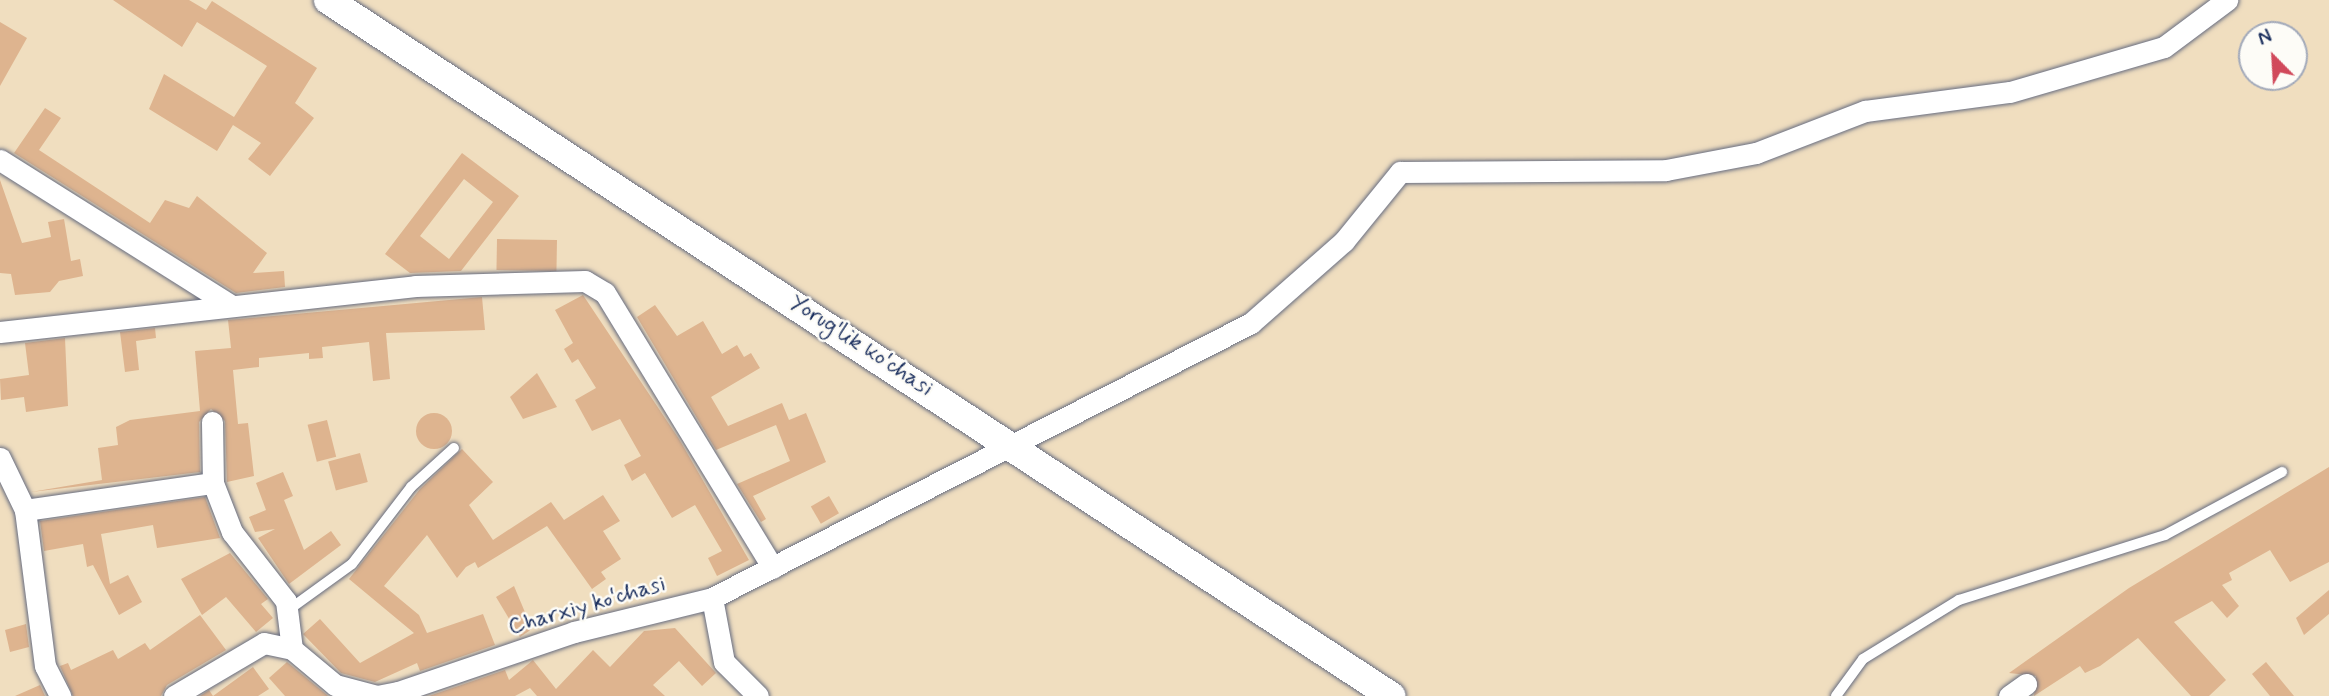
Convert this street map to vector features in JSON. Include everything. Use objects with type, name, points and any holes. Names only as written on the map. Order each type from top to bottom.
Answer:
[{"type":"main road","name":"Yorug'lik koʻchasi","points":[[328,0],[1391,696]]},
{"type":"street","name":"Charxiy koʻchasi","points":[[292,649],[335,685],[377,696],[400,694],[574,632],[712,598],[1015,448],[1251,323],[1343,241],[1400,172],[1666,170],[1756,153],[1865,111],[2010,92],[2164,47],[2227,0]]},
{"type":"street","points":[[0,160],[229,304]]},
{"type":"street","points":[[0,332],[229,304],[496,280],[598,285],[773,568]]},
{"type":"street","points":[[174,696],[264,643],[292,649],[287,611],[270,577],[232,532],[213,483],[212,422]]},
{"type":"street","points":[[0,458],[25,510],[45,666],[60,696]]},
{"type":"street","points":[[25,510],[213,483]]},
{"type":"street","points":[[712,598],[724,662],[758,696]]},
{"type":"lane","points":[[287,611],[352,564],[411,487],[454,448]]},
{"type":"lane","points":[[1836,696],[1863,659],[1959,600],[2165,535],[2282,472]]},
{"type":"building","points":[[113,0],[189,0],[206,10],[212,1],[317,68],[295,103],[314,118],[270,176],[248,159],[261,143],[233,125],[217,151],[149,109],[164,74],[234,117],[267,66],[197,22],[182,47]]},
{"type":"building","points":[[0,22],[27,38],[0,86]]},
{"type":"building","points":[[45,108],[61,118],[39,150],[150,223],[165,200],[189,208],[197,196],[267,253],[253,273],[284,271],[285,287],[236,293],[14,153]]},
{"type":"building","points":[[462,153],[519,196],[461,271],[410,273],[385,254]],"holes":[[[464,179],[493,202],[449,259],[420,236]]]},
{"type":"building","points":[[0,180],[22,243],[51,237],[48,222],[64,219],[71,261],[80,259],[83,276],[59,281],[50,292],[15,295],[11,274],[0,273]]},
{"type":"building","points":[[497,239],[557,240],[556,271],[496,270]]},
{"type":"building","points":[[583,295],[679,439],[749,560],[717,576],[708,558],[722,551],[695,505],[672,518],[645,473],[632,481],[624,465],[641,456],[620,419],[592,431],[575,400],[596,388],[578,359],[572,363],[564,349],[573,343],[555,310]]},
{"type":"building","points":[[482,297],[485,330],[386,333],[390,379],[373,381],[369,342],[322,347],[323,358],[309,359],[309,353],[259,358],[259,367],[233,370],[238,424],[248,423],[254,476],[227,482],[225,421],[211,409],[199,422],[200,472],[31,492],[102,480],[98,448],[118,445],[116,427],[130,420],[200,411],[195,351],[231,348],[228,320]]},
{"type":"building","points":[[655,305],[677,336],[703,321],[722,354],[737,345],[744,357],[751,353],[760,368],[711,397],[728,426],[782,403],[789,420],[806,413],[826,462],[753,496],[766,519],[761,522],[737,484],[790,461],[776,425],[716,450],[637,317]]},
{"type":"building","points":[[155,328],[156,338],[136,341],[139,370],[125,372],[120,332]]},
{"type":"building","points":[[65,338],[68,406],[26,412],[24,397],[1,400],[0,379],[29,375],[25,343]]},
{"type":"building","points":[[537,373],[557,407],[523,419],[510,397]]},
{"type":"building","points":[[434,413],[446,419],[452,431],[446,443],[434,449],[422,443],[416,431],[422,419]]},
{"type":"building","points":[[327,420],[336,457],[317,462],[308,425]]},
{"type":"building","points":[[462,449],[493,482],[469,505],[493,540],[551,502],[564,520],[603,495],[620,521],[603,531],[621,559],[601,572],[606,579],[592,589],[547,526],[478,568],[475,562],[466,567],[457,578],[427,535],[384,586],[419,615],[427,633],[483,614],[495,645],[420,671],[417,663],[375,682],[341,673],[303,634],[320,619],[360,663],[414,633],[349,579],[420,489]]},
{"type":"building","points":[[360,453],[368,482],[336,491],[328,462]]},
{"type":"building","points":[[2329,467],[2329,562],[2290,582],[2270,550],[2229,573],[2232,580],[2222,585],[2239,606],[2227,618],[2212,601],[2174,622],[2226,680],[2209,696],[2191,696],[2138,638],[2100,666],[2085,673],[2080,666],[2034,696],[2036,676],[2009,673],[2129,588]]},
{"type":"building","points":[[283,472],[293,496],[284,500],[304,550],[331,531],[341,545],[289,584],[258,538],[275,529],[255,532],[249,517],[266,510],[256,483]]},
{"type":"building","points":[[829,496],[839,513],[821,524],[811,507]]},
{"type":"building","points":[[205,497],[220,538],[157,548],[153,525],[101,534],[110,584],[128,575],[142,602],[119,615],[93,565],[87,567],[83,544],[44,551],[40,521]]},
{"type":"building","points":[[230,553],[268,599],[261,604],[273,618],[256,632],[226,597],[202,615],[181,579]]},
{"type":"building","points":[[514,586],[532,629],[520,637],[496,597]]},
{"type":"building","points":[[2329,590],[2329,614],[2304,635],[2296,618]]},
{"type":"building","points":[[200,615],[226,650],[167,685],[161,696],[73,696],[60,666],[68,663],[71,670],[113,650],[118,659],[145,643],[150,650]]},
{"type":"building","points":[[26,624],[29,647],[10,652],[5,630]]},
{"type":"building","points":[[675,628],[716,673],[702,686],[679,661],[653,685],[665,696],[537,696],[530,688],[515,696],[429,696],[505,670],[509,680],[533,660],[556,689],[593,650],[610,667],[644,631]]},
{"type":"building","points":[[287,662],[328,696],[285,696],[269,678]]},
{"type":"building","points":[[2266,662],[2294,696],[2270,696],[2252,674]]},
{"type":"building","points":[[253,667],[269,689],[258,696],[213,696]]},
{"type":"building","points":[[40,685],[45,696],[15,696]]},
{"type":"building","points":[[209,690],[213,696],[200,696]]}]
